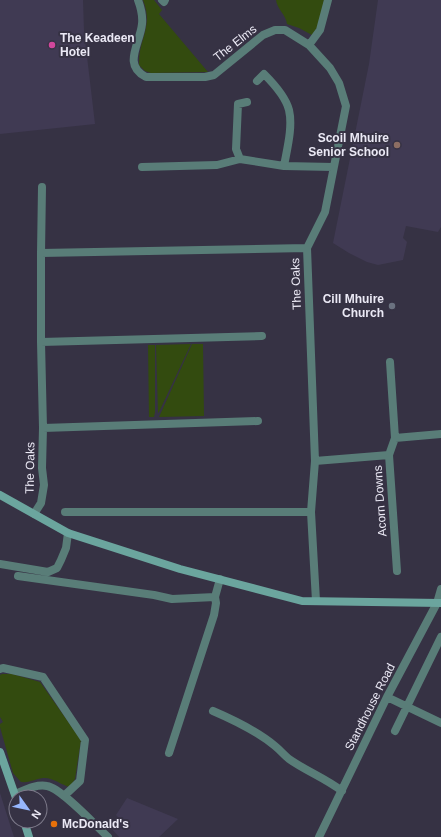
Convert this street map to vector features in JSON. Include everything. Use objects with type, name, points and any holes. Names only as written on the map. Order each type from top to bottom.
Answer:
[{"type":"street","name":"The Elms","points":[[138,0],[143,14],[142,26],[136,45],[134,68],[146,77],[205,77],[214,75],[263,35],[275,30],[285,30],[309,45],[330,68],[339,83],[346,106],[325,212],[307,248]]},
{"type":"street","points":[[162,0],[164,2],[165,0]]},
{"type":"street","points":[[309,45],[320,30],[328,0]]},
{"type":"street","points":[[257,81],[264,74],[274,84],[289,109],[290,126],[284,166]]},
{"type":"street","points":[[240,159],[236,149],[238,104],[247,102]]},
{"type":"street","points":[[142,167],[217,165],[240,159],[284,166],[333,167]]},
{"type":"street","name":"The Oaks","points":[[34,514],[41,503],[44,485],[42,468],[43,428],[41,342],[42,187]]},
{"type":"street","name":"The Oaks","points":[[41,253],[307,248],[316,461],[311,512],[316,601]]},
{"type":"street","points":[[41,342],[262,336]]},
{"type":"street","points":[[390,362],[394,438],[390,455]]},
{"type":"street","points":[[43,428],[258,421]]},
{"type":"street","points":[[394,438],[441,434]]},
{"type":"street","name":"Acorn Downs","points":[[316,461],[390,455],[397,572]]},
{"type":"street","points":[[0,495],[68,532],[180,569],[302,601],[439,603]]},
{"type":"street","points":[[65,512],[311,512]]},
{"type":"street","points":[[0,564],[48,572],[56,568],[62,560],[66,548],[68,532]]},
{"type":"street","points":[[18,576],[154,595],[172,599],[215,597]]},
{"type":"street","points":[[169,753],[214,615],[216,604],[215,597],[220,579]]},
{"type":"street","name":"Standhouse Road","points":[[319,837],[387,697],[439,603],[441,588]]},
{"type":"street","points":[[395,731],[441,637]]},
{"type":"street","points":[[0,669],[2,668],[42,677],[85,740],[80,781],[65,795]]},
{"type":"street","points":[[387,697],[441,723]]},
{"type":"street","points":[[213,711],[230,718],[262,737],[276,747],[287,758],[324,778],[342,791]]},
{"type":"street","points":[[0,752],[13,789]]},
{"type":"street","points":[[30,789],[36,786],[49,786],[65,795],[108,837]]},
{"type":"shaded area","points":[[0,0],[83,0],[84,31],[95,124],[0,134]]},
{"type":"shaded area","name":"Scoil Mhuire Senior School","points":[[378,0],[441,0],[441,227],[438,232],[406,226],[403,238],[407,242],[403,260],[378,265],[367,262],[333,243],[369,64]]},
{"type":"shaded area","points":[[0,793],[8,818],[8,829],[11,829],[14,837],[0,837]]},
{"type":"shaded area","points":[[127,798],[178,819],[159,837],[119,837],[111,828],[121,820],[116,815]]},
{"type":"green space","points":[[143,0],[154,0],[162,10],[159,14],[208,72],[151,73],[145,71],[139,65],[139,56],[147,18]]},
{"type":"green space","points":[[276,0],[324,0],[319,25],[312,35],[287,24]]},
{"type":"green space","points":[[191,344],[159,412],[158,413],[156,345]]},
{"type":"green space","points":[[192,344],[203,344],[204,416],[159,417]]},
{"type":"green space","points":[[148,345],[155,345],[154,417],[149,417]]},
{"type":"green space","points":[[12,674],[40,682],[81,740],[75,779],[70,787],[47,778],[21,782],[13,773],[0,727],[0,724],[3,722],[0,717],[0,675]]},
{"type":"place","name":"The Keadeen Hotel","points":[[52,45]]},
{"type":"place","name":"Scoil Mhuire Senior School","points":[[397,145]]},
{"type":"place","name":"Cill Mhuire Church","points":[[392,306]]},
{"type":"place","name":"McDonald's","points":[[54,824]]}]
